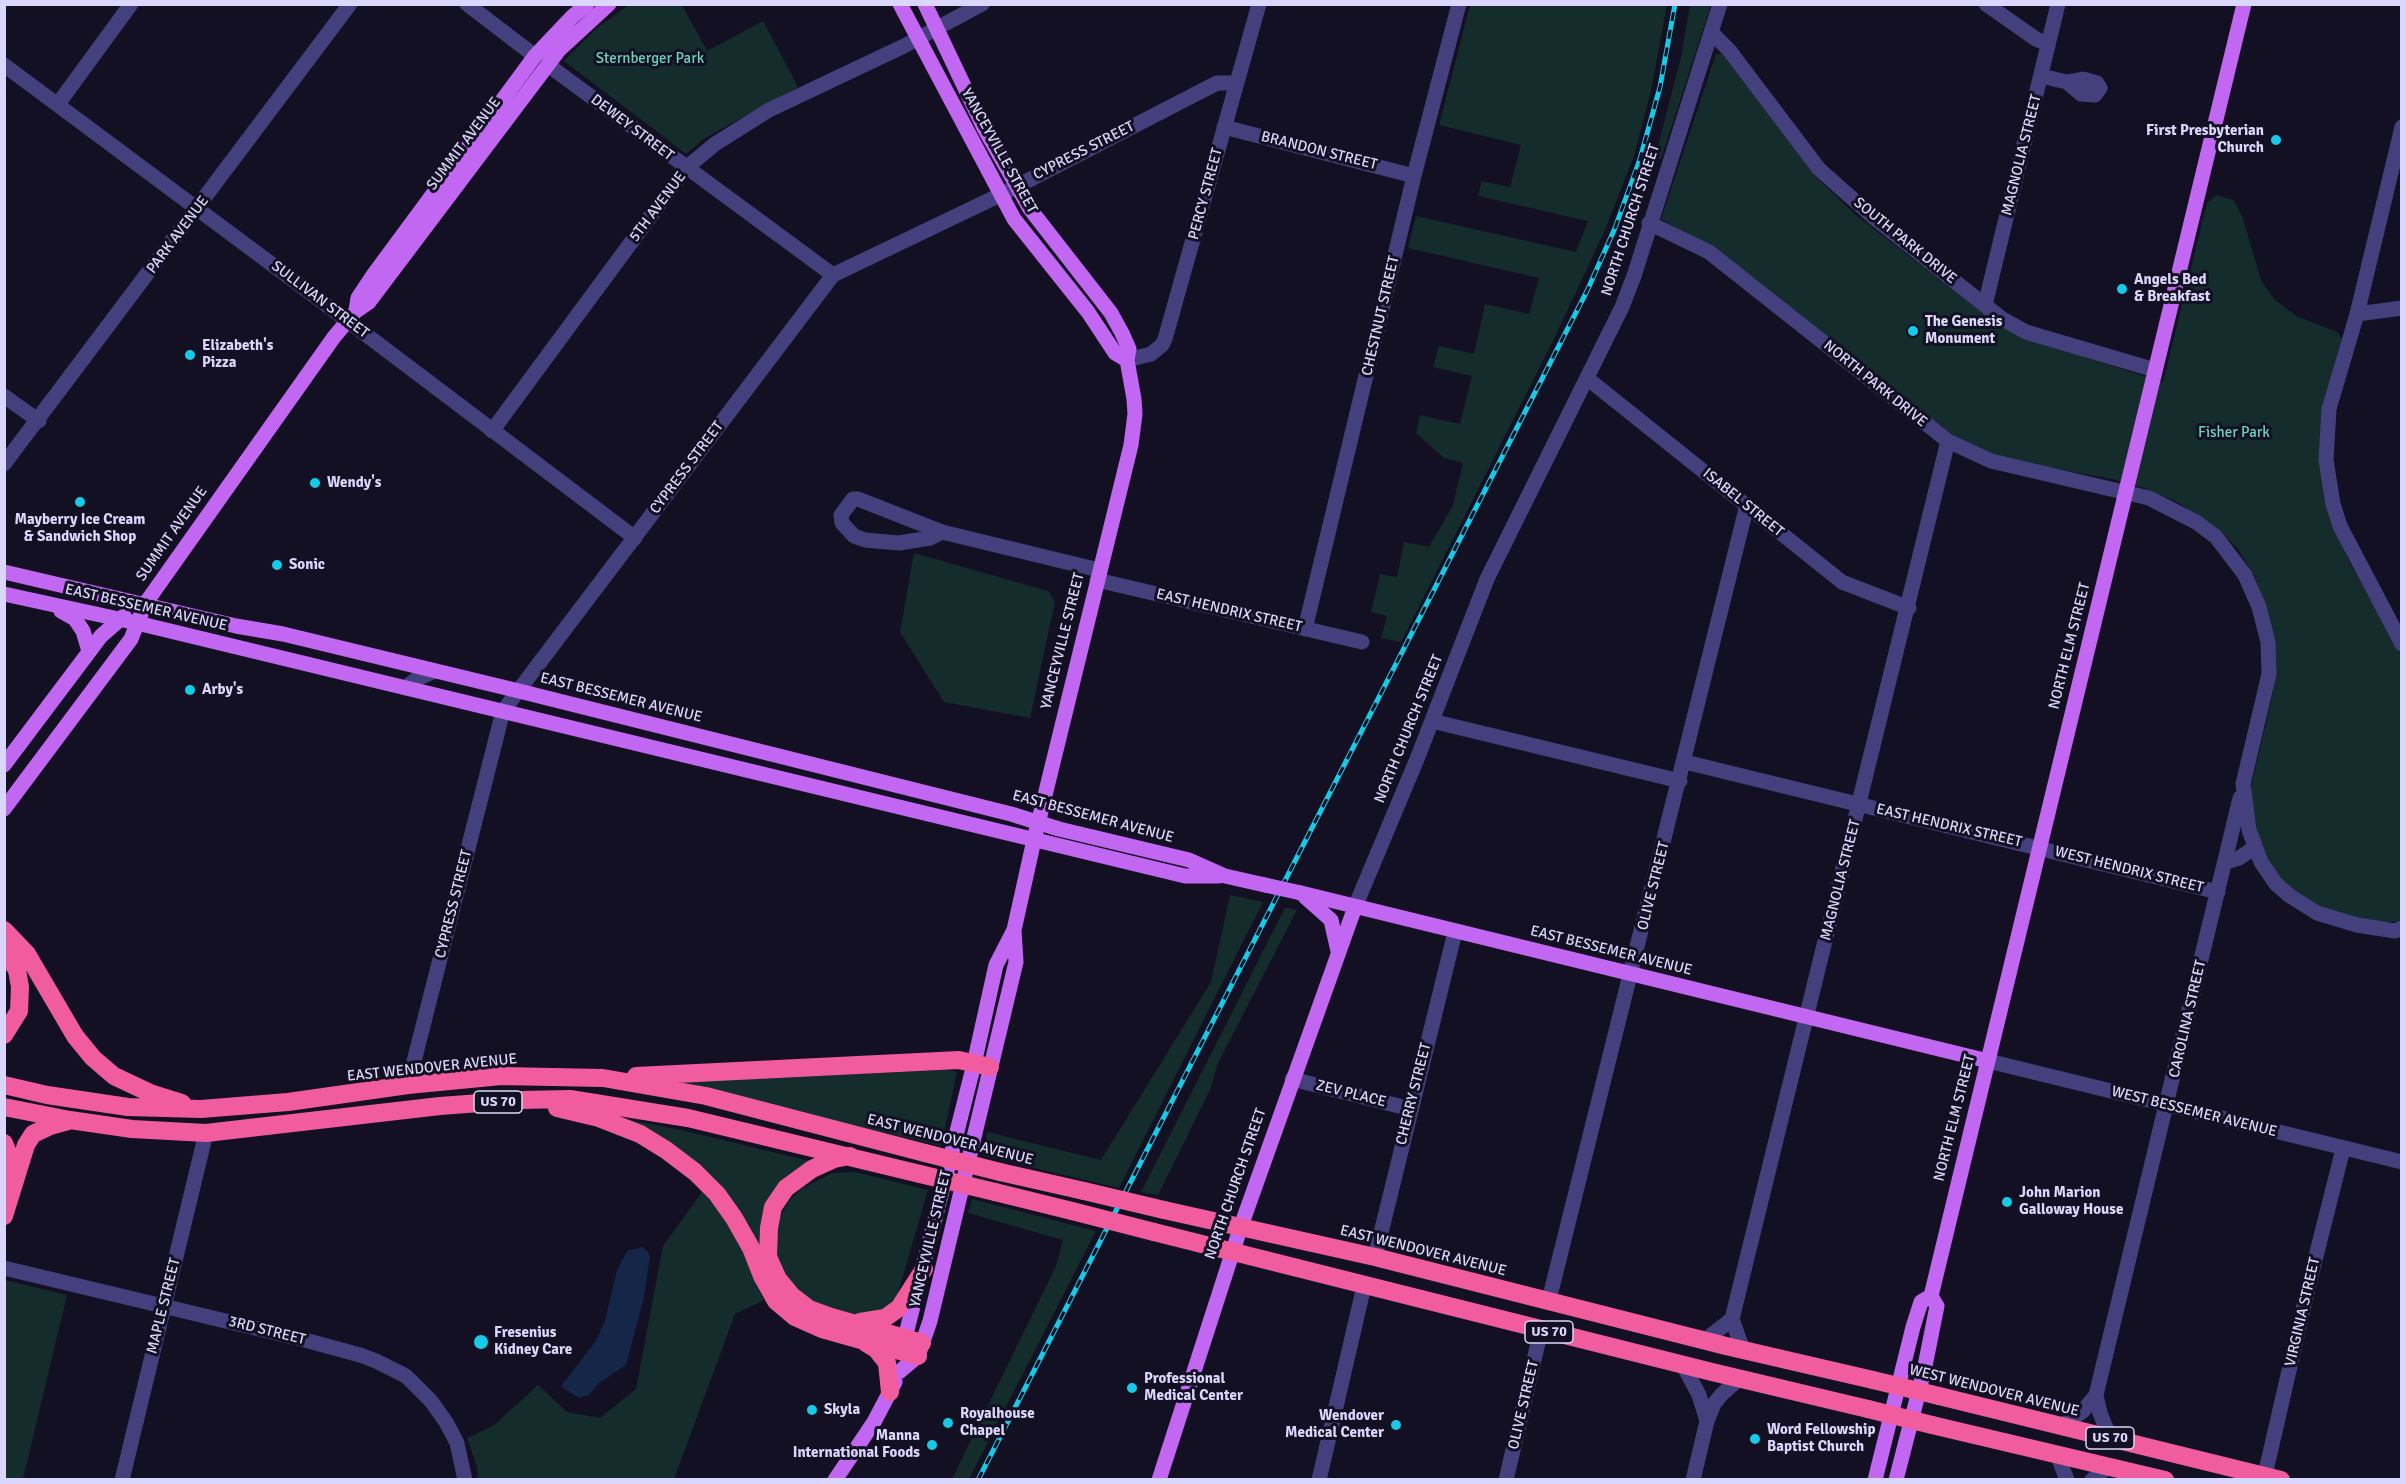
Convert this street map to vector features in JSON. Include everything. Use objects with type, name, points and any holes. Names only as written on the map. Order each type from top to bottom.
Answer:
[{"type":"highway","points":[[4,930],[27,954],[75,1036],[93,1058],[114,1076],[150,1093],[201,1109]]},
{"type":"highway","points":[[4,950],[16,970],[20,987],[19,1011],[4,1035]]},
{"type":"highway","points":[[603,1078],[959,1060],[982,1065]]},
{"type":"highway","name":"EAST WENDOVER AVENUE","points":[[4,1085],[47,1095],[128,1107],[201,1109],[249,1106],[408,1085],[501,1076],[603,1078],[706,1096],[924,1154],[1375,1257],[1704,1341],[1873,1380]]},
{"type":"highway","name":"US 70","points":[[4,1107],[132,1129],[206,1133],[440,1106],[520,1100],[570,1099],[688,1118],[851,1156],[1683,1365],[2165,1479]]},
{"type":"highway","points":[[520,1100],[599,1118],[640,1134],[666,1150],[695,1172],[717,1194],[751,1248],[762,1276],[776,1301],[795,1317],[822,1329],[856,1331],[870,1322],[885,1318],[899,1308],[924,1269]]},
{"type":"highway","points":[[206,1133],[217,1118],[249,1106]]},
{"type":"highway","points":[[4,1216],[26,1145],[33,1134],[70,1120]]},
{"type":"highway","points":[[4,1143],[8,1153],[11,1188]]},
{"type":"highway","points":[[851,1156],[834,1159],[812,1169],[786,1188],[773,1207],[769,1228],[768,1257],[778,1279],[792,1296],[809,1309],[856,1331],[912,1346]]},
{"type":"highway","points":[[856,1331],[876,1349],[887,1363],[890,1392]]},
{"type":"highway","name":"WEST WENDOVER AVENUE","points":[[1873,1380],[2273,1477]]},
{"type":"main road","name":"SUMMIT AVENUE","points":[[4,809],[131,639],[145,604],[301,381],[352,316],[358,298],[374,274],[572,17],[587,4]]},
{"type":"main road","name":"SUMMIT AVENUE","points":[[541,60],[609,4]]},
{"type":"main road","name":"YANCEYVILLE STREET","points":[[900,4],[1000,195],[1025,235],[1088,312],[1115,353],[1126,360]]},
{"type":"main road","name":"YANCEYVILLE STREET","points":[[912,1346],[924,1269],[982,1065],[1016,962],[1014,930],[1134,428],[1134,399],[1126,360],[1129,349],[1111,313],[1046,232],[1017,186],[984,128],[925,4]]},
{"type":"main road","name":"NORTH ELM STREET","points":[[1896,1479],[1924,1371],[1937,1306],[1931,1296],[2244,4]]},
{"type":"main road","name":"EAST BESSEMER AVENUE","points":[[4,572],[435,671],[1189,860],[1225,876],[1988,1061]]},
{"type":"main road","name":"EAST BESSEMER AVENUE","points":[[4,594],[137,623],[1185,876],[1225,876]]},
{"type":"main road","points":[[48,604],[75,619],[83,631],[89,651]]},
{"type":"main road","name":"SUMMIT AVENUE","points":[[4,765],[101,636],[119,619],[145,604]]},
{"type":"main road","points":[[1300,893],[1331,920],[1338,954]]},
{"type":"main road","name":"NORTH CHURCH STREET","points":[[1159,1479],[1232,1251],[1355,907]]},
{"type":"main road","name":"YANCEYVILLE STREET","points":[[835,1479],[874,1422],[912,1346],[930,1321],[982,1065]]},
{"type":"main road","name":"NORTH ELM STREET","points":[[1875,1479],[1913,1327],[1921,1302],[1931,1296]]},
{"type":"street","points":[[58,105],[131,4]]},
{"type":"street","name":"PARK AVENUE","points":[[4,464],[39,421],[350,4]]},
{"type":"street","name":"DEWEY STREET","points":[[467,4],[833,275]]},
{"type":"street","name":"5TH AVENUE","points":[[492,431],[686,168],[715,144],[769,110],[918,38],[982,4]]},
{"type":"street","name":"PERCY STREET","points":[[1126,360],[1151,354],[1162,345],[1165,339],[1259,4]]},
{"type":"street","name":"CHESTNUT STREET","points":[[1305,629],[1414,176],[1460,4]]},
{"type":"street","name":"NORTH CHURCH STREET","points":[[1355,907],[1432,721],[1487,579],[1529,491],[1588,379],[1634,276],[1720,4]]},
{"type":"street","points":[[1986,4],[2036,39],[2048,44]]},
{"type":"street","name":"MAGNOLIA STREET","points":[[1985,305],[2058,4]]},
{"type":"street","name":"SOUTH PARK DRIVE","points":[[1712,32],[1729,50],[1819,169],[1872,216],[2001,318],[2026,332],[2155,370]]},
{"type":"street","name":"SULLIVAN STREET","points":[[4,65],[198,209],[352,316],[492,431],[634,538]]},
{"type":"street","points":[[2041,76],[2067,82]]},
{"type":"street","name":"CYPRESS STREET","points":[[408,1085],[503,711],[833,275],[1000,195],[1217,83],[1236,83]]},
{"type":"street","name":"BRANDON STREET","points":[[1224,127],[1414,176]]},
{"type":"street","points":[[2402,127],[2330,409],[2326,460],[2328,481],[2340,526],[2402,644]]},
{"type":"street","name":"NORTH PARK DRIVE","points":[[1649,223],[1709,252],[1948,441],[1991,461],[2126,491],[2164,505],[2196,522],[2216,537],[2245,575],[2259,607],[2268,642],[2269,674],[2243,784]]},
{"type":"street","points":[[2356,314],[2402,308]]},
{"type":"street","name":"ISABEL STREET","points":[[1588,379],[1842,582],[1909,608]]},
{"type":"street","points":[[4,396],[39,421]]},
{"type":"street","name":"MAGNOLIA STREET","points":[[1732,1318],[1909,608],[1948,441]]},
{"type":"street","name":"EAST HENDRIX STREET","points":[[942,532],[930,538],[899,543],[866,540],[854,536],[842,523],[842,515],[853,499],[858,499],[942,532],[1098,575],[1362,642]]},
{"type":"street","name":"OLIVE STREET","points":[[1549,1300],[1632,975],[1747,505]]},
{"type":"street","points":[[405,688],[415,680],[435,671]]},
{"type":"street","points":[[1432,721],[1680,781]]},
{"type":"street","name":"EAST HENDRIX STREET","points":[[1685,762],[2039,847]]},
{"type":"street","points":[[2243,784],[2249,830],[2254,848],[2260,862],[2276,884],[2303,906],[2317,914],[2399,933]]},
{"type":"street","name":"CAROLINA STREET","points":[[2110,1438],[2096,1395],[2243,784]]},
{"type":"street","name":"WEST HENDRIX STREET","points":[[2039,847],[2218,892]]},
{"type":"street","points":[[2226,862],[2239,858],[2254,848]]},
{"type":"street","name":"CHERRY STREET","points":[[1375,1257],[1455,932]]},
{"type":"street","name":"WEST BESSEMER AVENUE","points":[[1988,1061],[2402,1162]]},
{"type":"street","name":"ZEV PLACE","points":[[1292,1079],[1410,1109]]},
{"type":"street","name":"MAPLE STREET","points":[[122,1479],[206,1133]]},
{"type":"street","name":"VIRGINIA STREET","points":[[2273,1477],[2308,1288],[2343,1149]]},
{"type":"street","name":"3RD STREET","points":[[4,1268],[360,1355],[406,1376],[431,1401],[446,1422],[457,1443],[465,1479]]},
{"type":"street","points":[[1319,1479],[1364,1286]]},
{"type":"street","points":[[1704,1341],[1732,1318],[1743,1350]]},
{"type":"street","name":"OLIVE STREET","points":[[1506,1479],[1541,1330]]},
{"type":"street","points":[[1683,1365],[1699,1395],[1707,1421]]},
{"type":"street","points":[[1693,1479],[1707,1421],[1720,1395],[1739,1378]]},
{"type":"street","points":[[2061,1426],[2083,1411],[2096,1395]]},
{"type":"street","points":[[2057,1454],[2067,1479]]},
{"type":"street","points":[[2092,1479],[2109,1466]]},
{"type":"green space","name":"Sternberger Park","points":[[629,5],[682,5],[707,51],[763,21],[798,87],[705,138],[686,154],[564,61],[597,28]]},
{"type":"green space","points":[[1470,5],[1667,5],[1651,91],[1634,156],[1605,230],[1554,339],[1401,642],[1381,638],[1387,616],[1371,612],[1380,574],[1397,577],[1404,542],[1429,547],[1453,505],[1463,463],[1444,458],[1416,433],[1420,415],[1460,424],[1472,376],[1433,367],[1439,346],[1474,354],[1485,304],[1529,314],[1539,278],[1408,248],[1416,216],[1576,252],[1588,221],[1478,196],[1482,181],[1510,187],[1521,145],[1439,125]]},
{"type":"green space","points":[[1690,5],[1711,5],[1661,159],[1655,157],[1681,57]]},
{"type":"green space","name":"Fisher Park","points":[[1716,54],[1728,57],[1815,176],[1856,215],[1992,320],[2024,338],[2163,382],[2207,203],[2217,195],[2233,200],[2242,216],[2261,280],[2274,299],[2296,316],[2337,332],[2342,338],[2323,409],[2332,522],[2349,561],[2401,655],[2401,920],[2386,923],[2350,918],[2320,909],[2280,881],[2265,860],[2254,831],[2250,791],[2275,677],[2272,630],[2255,577],[2238,549],[2221,532],[2179,503],[2144,488],[2112,479],[2024,463],[1991,454],[1960,440],[1700,241],[1661,219]]},
{"type":"green space","points":[[914,553],[1048,591],[1055,602],[1030,718],[944,702],[900,632]]},
{"type":"green space","points":[[1230,895],[1263,902],[1119,1188],[984,1156],[987,1132],[1101,1160],[1211,982]]},
{"type":"green space","points":[[1285,908],[1297,910],[1218,1063],[1210,1090],[1158,1195],[1141,1192]]},
{"type":"green space","points":[[947,1070],[957,1072],[941,1146],[668,1082]]},
{"type":"green space","points":[[619,1118],[681,1130],[818,1163],[787,1182],[762,1252],[750,1231]]},
{"type":"green space","points":[[855,1172],[928,1190],[896,1300],[882,1311],[864,1318],[845,1316],[798,1295],[777,1261],[775,1240],[779,1220],[788,1202],[801,1189],[832,1173]]},
{"type":"green space","points":[[702,1192],[719,1210],[749,1259],[756,1285],[764,1300],[735,1314],[674,1479],[478,1479],[477,1467],[467,1438],[493,1426],[538,1385],[567,1412],[600,1418],[636,1389],[663,1246]]},
{"type":"green space","points":[[972,1199],[1096,1231],[969,1479],[952,1479],[1056,1266],[1063,1240],[968,1213]]},
{"type":"green space","points":[[5,1280],[67,1295],[23,1479],[5,1479]]},
{"type":"water","points":[[643,1247],[650,1255],[644,1297],[626,1365],[599,1383],[589,1395],[579,1398],[561,1386],[595,1342],[605,1321],[617,1270],[627,1251]]},
{"type":"railway","points":[[978,1480],[1587,291],[1615,228],[1640,159],[1660,87],[1675,4]]},
{"type":"place","name":"First Presbyterian Church","points":[[2276,140]]},
{"type":"place","name":"Angels Bed & Breakfast","points":[[2122,289]]},
{"type":"place","name":"The Genesis Monument","points":[[1913,331]]},
{"type":"place","name":"Elizabeth's Pizza","points":[[190,355]]},
{"type":"place","name":"Wendy's","points":[[315,483]]},
{"type":"place","name":"Mayberry Ice Cream & Sandwich Shop","points":[[80,502]]},
{"type":"place","name":"Sonic","points":[[277,565]]},
{"type":"place","name":"Arby's","points":[[190,690]]},
{"type":"place","name":"John Marion Galloway House","points":[[2007,1202]]},
{"type":"place","name":"Fresenius Kidney Care","points":[[481,1342]]},
{"type":"place","name":"Professional Medical Center","points":[[1132,1388]]},
{"type":"place","name":"Skyla","points":[[812,1410]]},
{"type":"place","name":"Royalhouse Chapel","points":[[948,1423]]},
{"type":"place","name":"Wendover Medical Center","points":[[1396,1425]]},
{"type":"place","name":"Word Fellowship Baptist Church","points":[[1755,1439]]},
{"type":"place","name":"Manna International Foods","points":[[932,1445]]}]
